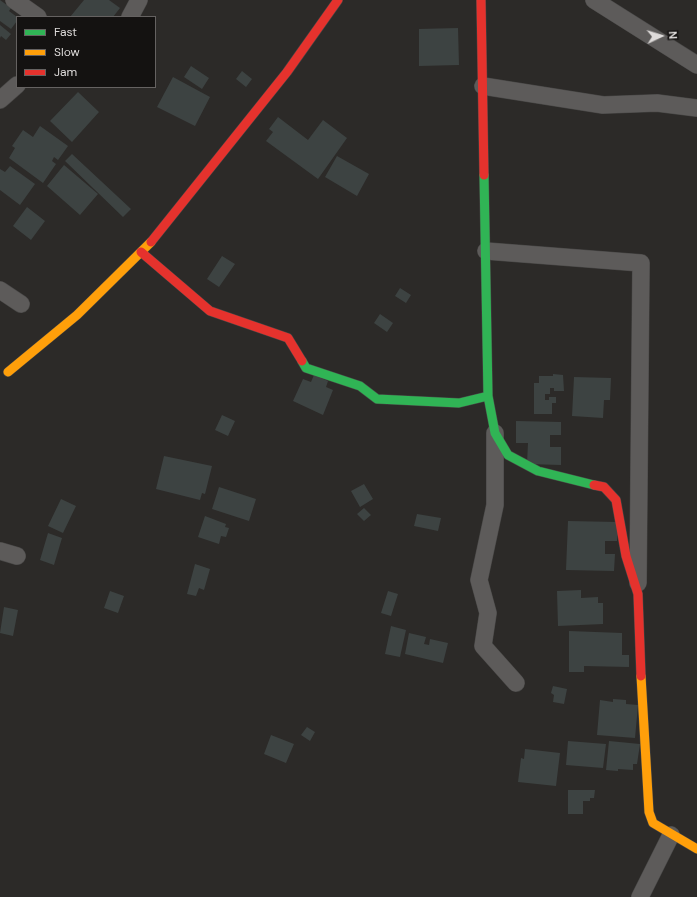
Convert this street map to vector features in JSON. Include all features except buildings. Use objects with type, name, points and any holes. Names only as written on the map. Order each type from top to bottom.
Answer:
[{"type":"street","points":[[14,0],[37,16]]},
{"type":"street","points":[[131,16],[139,0]]},
{"type":"street","points":[[8,372],[77,315],[141,252],[287,72],[338,0]]},
{"type":"street","points":[[481,0],[488,396],[495,433],[495,505],[479,580],[488,613],[483,646],[516,683]]},
{"type":"street","points":[[594,0],[697,65]]},
{"type":"street","points":[[0,100],[16,86]]},
{"type":"street","points":[[483,86],[603,105],[657,103],[697,108]]},
{"type":"street","points":[[486,251],[641,263],[638,594],[644,743],[649,812],[653,823],[697,849]]},
{"type":"street","points":[[141,252],[210,310],[288,338],[306,368],[360,386],[377,399],[459,403],[488,396]]},
{"type":"street","points":[[0,290],[21,304]]},
{"type":"street","points":[[495,433],[508,455],[538,471],[604,486],[616,500],[626,556],[638,594]]},
{"type":"street","points":[[0,551],[17,556]]},
{"type":"street","points":[[640,897],[671,835]]},
{"type":"traffic: fast","points":[[484,175],[488,396],[495,433],[508,455],[538,471],[594,485]]},
{"type":"traffic: fast","points":[[302,361],[306,368],[360,386],[377,399],[459,403],[488,396]]},
{"type":"traffic: slow","points":[[8,372],[77,315],[151,242]]},
{"type":"traffic: slow","points":[[641,676],[649,812],[653,823],[697,849]]},
{"type":"traffic: jam","points":[[151,242],[287,72],[338,0]]},
{"type":"traffic: jam","points":[[481,0],[484,175]]},
{"type":"traffic: jam","points":[[141,252],[210,311],[288,338],[302,361]]},
{"type":"traffic: jam","points":[[594,485],[604,487],[616,500],[626,556],[638,594],[641,676]]}]
